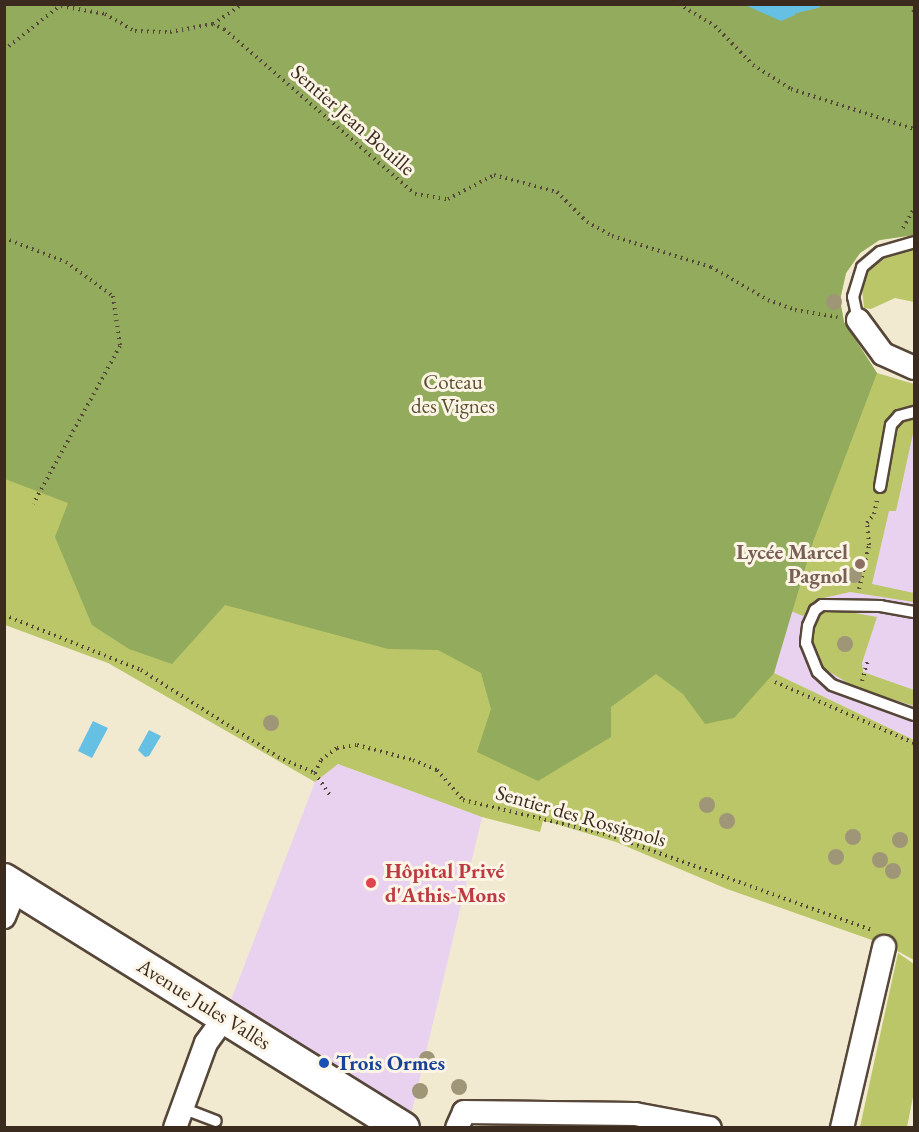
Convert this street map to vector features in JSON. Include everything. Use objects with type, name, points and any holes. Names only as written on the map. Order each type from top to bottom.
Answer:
[{"type":"main road","name":"Avenue Jules Vallès","points":[[10,884],[403,1128]]},
{"type":"street","points":[[858,320],[883,354],[915,368]]},
{"type":"street","points":[[4,917],[10,884]]},
{"type":"street","points":[[842,1128],[883,940]]},
{"type":"street","points":[[178,1118],[206,1043],[225,1017]]},
{"type":"street","points":[[457,1128],[464,1112],[634,1114],[710,1128]]},
{"type":"lane","points":[[858,320],[853,297],[862,267],[891,247],[915,242]]},
{"type":"lane","points":[[880,487],[891,425],[899,416],[915,412]]},
{"type":"lane","points":[[915,612],[881,606],[822,605],[815,610],[808,626],[806,643],[818,672],[832,685],[915,715]]},
{"type":"lane","points":[[178,1118],[216,1121]]},
{"type":"path","points":[[4,50],[62,5],[105,14],[135,31],[170,32],[212,24],[243,4]]},
{"type":"path","points":[[679,4],[715,26],[753,65],[791,89],[915,129]]},
{"type":"path","points":[[913,4],[915,14]]},
{"type":"path","name":"Sentier Jean Bouille","points":[[212,24],[224,29],[312,102],[360,150],[415,194],[448,199],[494,175],[557,192],[587,222],[612,236],[711,267],[764,297],[795,310],[858,320]]},
{"type":"path","points":[[4,238],[66,262],[112,296],[120,346],[33,504]]},
{"type":"path","points":[[858,591],[869,544],[867,524],[874,514]]},
{"type":"path","points":[[4,615],[141,670],[278,756],[315,774],[331,797]]},
{"type":"path","points":[[775,682],[915,743]]},
{"type":"path","name":"Sentier des Rossignols","points":[[315,774],[321,760],[337,748],[357,745],[413,760],[437,770],[463,800],[609,835],[883,940]]},
{"type":"shaded area","name":"Lycée Marcel Pagnol","points":[[877,373],[914,384],[914,740],[774,673],[798,585]]},
{"type":"shaded area","name":"Hôpital Privé d'Athis-Mons","points":[[338,764],[482,817],[411,1115],[231,1000],[315,782]]},
{"type":"green space","name":"Coteau des Vignes","points":[[4,5],[914,5],[914,235],[880,240],[860,253],[846,273],[840,300],[844,322],[877,373],[914,384],[914,429],[896,511],[889,511],[872,584],[914,593],[914,602],[850,592],[819,599],[803,616],[791,611],[774,673],[914,740],[914,960],[886,945],[727,889],[616,842],[556,824],[543,821],[540,832],[482,817],[338,764],[315,782],[108,663],[5,625]]},
{"type":"green space","name":"Coteau des Vignes","points":[[4,5],[914,5],[914,235],[879,240],[860,253],[846,273],[840,300],[844,322],[877,373],[813,542],[774,673],[734,718],[705,724],[683,694],[656,674],[611,707],[611,737],[538,781],[477,752],[491,709],[481,673],[438,650],[388,649],[225,605],[172,664],[129,649],[92,625],[55,537],[68,503],[5,479]]},
{"type":"green space","points":[[914,249],[914,302],[895,298],[871,309],[864,308],[862,288],[868,271],[889,255]]},
{"type":"green space","points":[[827,608],[877,617],[862,663],[863,672],[914,690],[914,706],[856,688],[820,666],[811,645],[813,626]]},
{"type":"green space","points":[[898,953],[914,964],[914,1092],[907,1127],[860,1127]]},
{"type":"water","points":[[745,5],[795,5],[795,15],[781,21]]},
{"type":"water","points":[[93,721],[108,728],[92,758],[78,751]]},
{"type":"water","points":[[149,730],[161,736],[149,756],[145,757],[138,750]]},
{"type":"waterway","points":[[775,4],[795,9],[816,4]]},
{"type":"place","name":"Lycée Marcel Pagnol","points":[[860,564]]},
{"type":"place","name":"Hôpital Privé d'Athis-Mons","points":[[371,883]]},
{"type":"place","name":"Trois Ormes","points":[[324,1063]]}]
